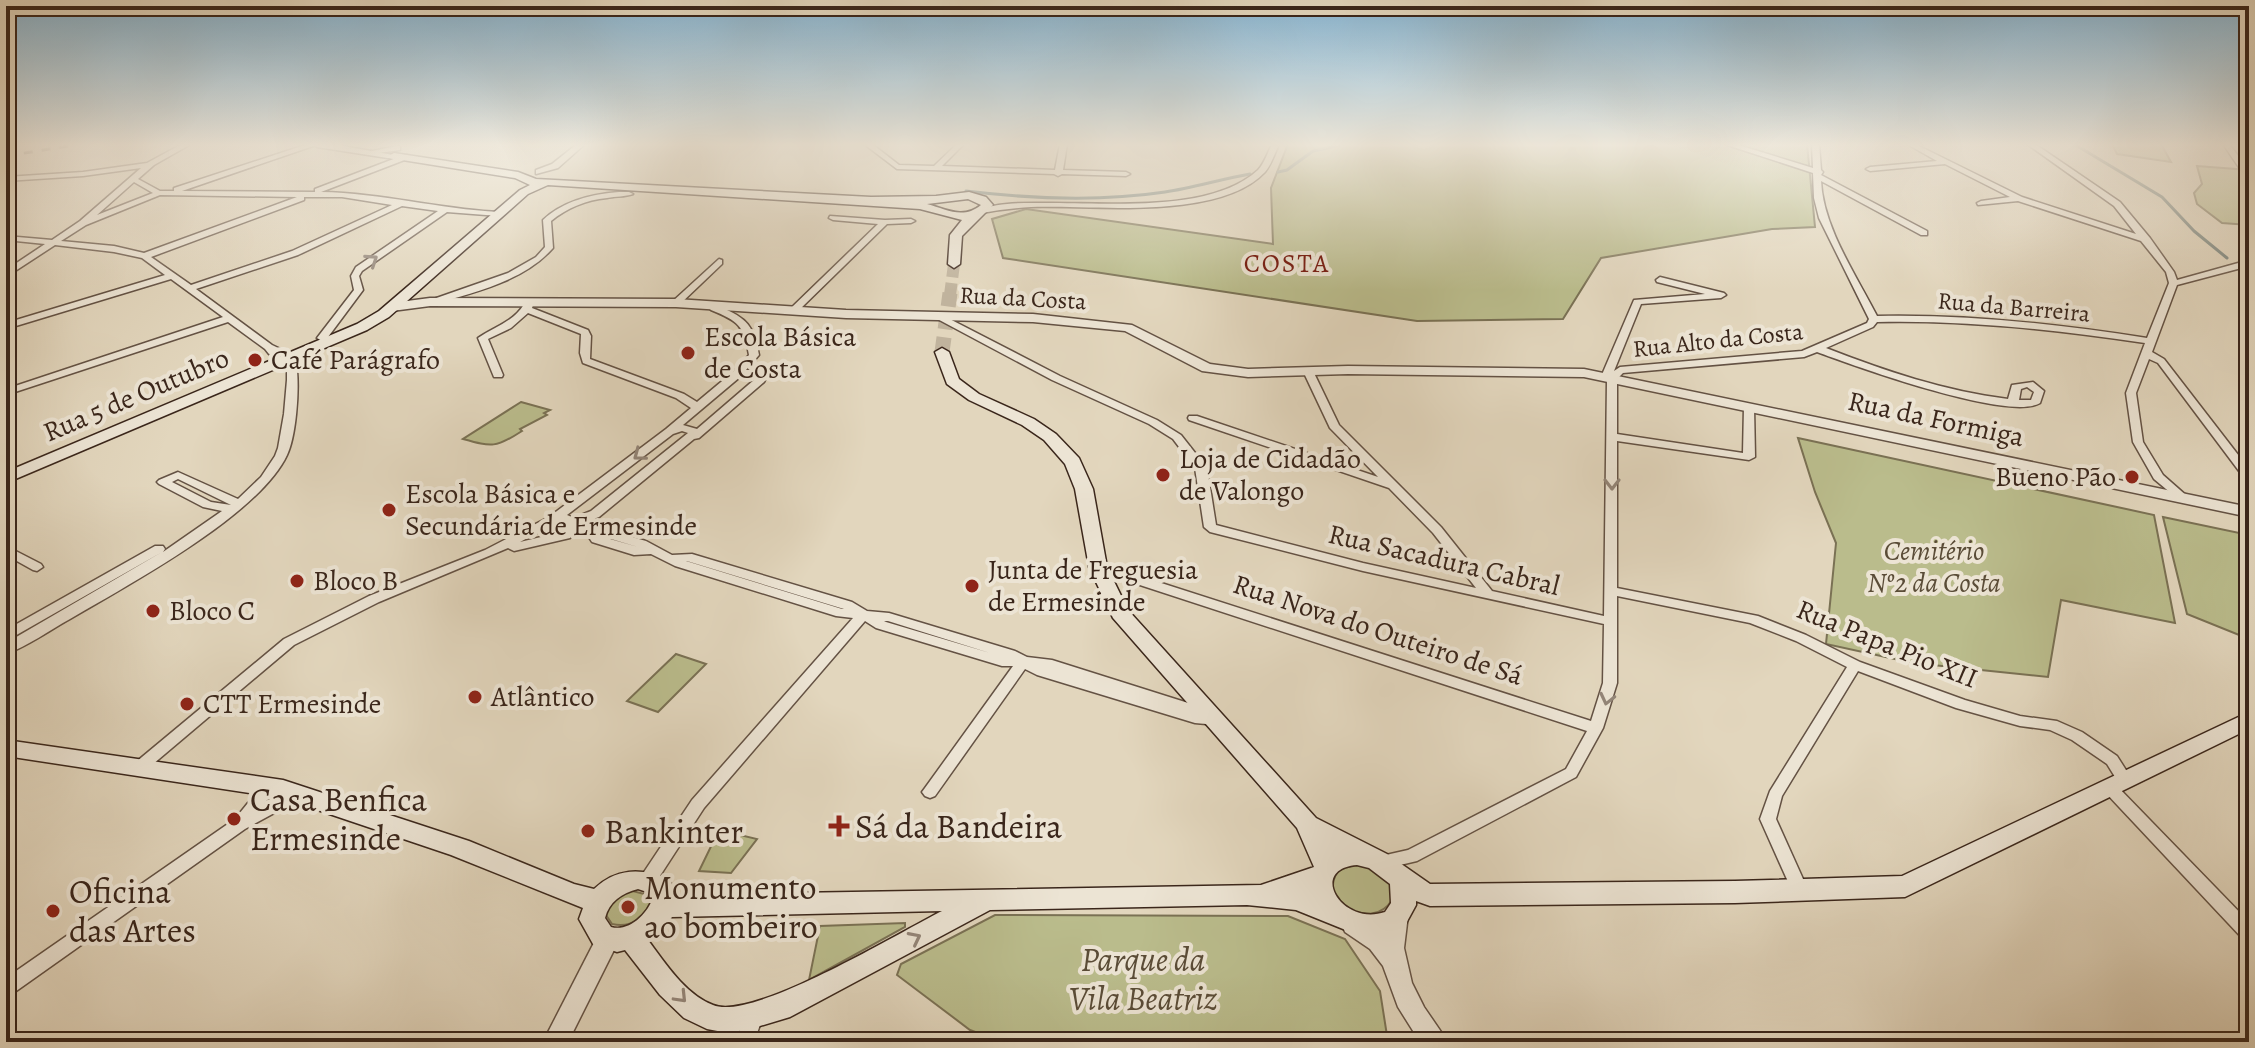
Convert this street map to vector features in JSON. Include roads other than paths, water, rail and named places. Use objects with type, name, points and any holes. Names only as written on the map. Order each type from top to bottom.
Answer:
[{"type":"main road","name":"Rua 5 de Outubro","points":[[278,352],[329,342],[362,327],[397,303],[524,193]]},
{"type":"main road","points":[[730,193],[936,208],[979,208]]},
{"type":"main road","points":[[936,208],[960,195],[979,208]]},
{"type":"main road","points":[[936,208],[956,235]]},
{"type":"main road","points":[[954,264],[956,235],[979,208]]},
{"type":"main road","name":"Rua 5 de Outubro","points":[[6,478],[278,352],[329,342]]},
{"type":"main road","points":[[942,352],[952,381],[974,397],[1039,430],[1073,462],[1084,489],[1098,567],[1120,613],[1159,661],[1217,720],[1306,822],[1344,847],[1376,859],[1401,901]]},
{"type":"main road","points":[[665,906],[1247,894],[1297,899],[1340,918],[1374,926],[1387,923],[1401,901],[1440,895],[1905,886],[2249,720]]},
{"type":"main road","points":[[6,748],[141,766],[297,794],[460,848],[571,894],[598,901]]},
{"type":"main road","points":[[1306,822],[1324,871],[1320,892],[1340,918]]},
{"type":"main road","points":[[1247,894],[1293,885],[1324,871],[1342,857],[1376,859]]},
{"type":"main road","points":[[620,938],[653,925],[665,906],[663,889],[648,880],[627,881],[616,886],[598,901],[592,919],[594,928],[620,938],[690,1006],[720,1020],[754,1016],[780,1008],[987,900]]},
{"type":"street","points":[[6,274],[83,223],[117,193]]},
{"type":"street","points":[[83,223],[163,193],[359,196],[445,210],[499,214]]},
{"type":"street","points":[[979,208],[1166,203],[1223,193]]},
{"type":"street","points":[[1818,193],[1823,218],[1874,319]]},
{"type":"street","points":[[1851,193],[1924,233]]},
{"type":"street","points":[[2007,193],[2147,240]]},
{"type":"street","points":[[2103,193],[2147,240],[2170,272],[2173,283],[2133,381],[2133,419],[2153,484]]},
{"type":"street","points":[[6,238],[145,256],[311,194]]},
{"type":"street","points":[[426,302],[508,275],[540,259],[549,248],[547,220],[556,213],[602,197],[629,194]]},
{"type":"street","points":[[1981,203],[2019,199]]},
{"type":"street","points":[[189,289],[295,253],[402,203]]},
{"type":"street","points":[[329,342],[322,338],[359,290],[355,276],[359,269],[445,210]]},
{"type":"street","points":[[833,218],[911,221]]},
{"type":"street","points":[[2087,221],[2136,227]]},
{"type":"street","points":[[794,310],[885,222]]},
{"type":"street","points":[[6,649],[202,533],[236,507],[274,471],[282,456],[292,368],[278,352],[145,256]]},
{"type":"street","points":[[676,303],[719,262]]},
{"type":"street","points":[[2173,283],[2192,282],[2232,265],[2249,263]]},
{"type":"street","points":[[6,326],[171,276]]},
{"type":"street","points":[[1376,859],[1411,856],[1571,773],[1605,710],[1610,683],[1608,621],[1612,591],[1609,378],[1637,302],[1721,295],[1660,280]]},
{"type":"street","name":"Rua da Costa","points":[[397,303],[676,303],[1102,324],[1138,332],[1207,368],[1248,373],[1555,370],[1609,378]]},
{"type":"street","points":[[498,375],[483,338],[508,326],[528,305],[585,332],[587,339],[583,351],[586,361],[680,396],[697,407]]},
{"type":"street","points":[[548,528],[668,433],[737,374],[754,355],[749,329],[741,320],[714,308],[717,305]]},
{"type":"street","name":"Rua Sacadura Cabral","points":[[935,315],[1056,378],[1153,422],[1177,437],[1201,468],[1210,527],[1214,529],[1363,567],[1608,621]]},
{"type":"street","points":[[6,392],[230,318]]},
{"type":"street","name":"Rua da Barreira","points":[[1874,319],[1938,319],[2010,325],[2147,347]]},
{"type":"street","name":"Rua Alto da Costa","points":[[1609,378],[1620,370],[1770,359],[1819,349],[1870,325],[1874,319]]},
{"type":"street","points":[[2147,347],[2249,477]]},
{"type":"street","points":[[1819,349],[1876,371],[1942,389],[2013,402]]},
{"type":"street","points":[[548,528],[559,538],[595,514],[695,436],[760,380],[752,372],[737,374]]},
{"type":"street","points":[[1309,373],[1334,426],[1437,530],[1487,593]]},
{"type":"street","name":"Rua da Formiga","points":[[1609,378],[2153,484],[2182,497],[2249,512]]},
{"type":"street","points":[[680,396],[716,391]]},
{"type":"street","points":[[1612,437],[1749,457],[1749,407]]},
{"type":"street","points":[[1193,418],[1394,486]]},
{"type":"street","points":[[668,433],[690,428],[696,432],[695,436]]},
{"type":"street","points":[[178,475],[236,507],[207,505],[163,482],[178,475]]},
{"type":"street","points":[[6,636],[236,507]]},
{"type":"street","points":[[141,766],[289,642],[374,599],[566,518],[574,526],[634,551],[651,550],[674,558],[679,563],[841,613],[862,616],[881,625],[1002,661],[1023,662],[1042,672],[1195,718],[1217,720]]},
{"type":"street","points":[[6,550],[37,567]]},
{"type":"street","name":"Rua Nova do Outeiro de Sá","points":[[1098,567],[1596,728]]},
{"type":"street","name":"Rua Papa Pio XII","points":[[1612,591],[1753,619],[1801,638],[1855,665],[1961,704],[2020,721],[2052,725],[2077,736],[2112,760],[2118,784],[2249,934]]},
{"type":"street","points":[[648,880],[698,804],[862,616]]},
{"type":"street","points":[[930,792],[1023,662]]},
{"type":"street","points":[[1800,890],[1768,819],[1775,795],[1855,665]]},
{"type":"street","points":[[239,825],[269,787]]},
{"type":"street","points":[[6,988],[239,825],[297,794]]},
{"type":"street","points":[[1401,901],[1391,934],[1396,968],[1406,995],[1436,1042]]},
{"type":"street","points":[[1340,918],[1378,942],[1396,968]]},
{"type":"street","points":[[555,1042],[620,938]]},
{"type":"street","points":[[745,1042],[754,1016]]},
{"type":"waterway","points":[[985,193],[1090,198],[1155,193]]},
{"type":"waterway","points":[[2155,193],[2227,258]]},
{"type":"waterway","points":[[2241,268],[2249,271]]},
{"type":"tunnel","points":[[950,295],[954,264]]},
{"type":"tunnel","points":[[942,352],[950,293]]},
{"type":"place","name":"Escola Básica de Costa","points":[[688,353]]},
{"type":"place","name":"Café Parágrafo","points":[[255,360]]},
{"type":"place","name":"Loja de Cidadão de Valongo","points":[[1163,475]]},
{"type":"place","name":"Bueno Pão","points":[[2132,477]]},
{"type":"place","name":"Escola Básica e Secundária de Ermesinde","points":[[389,510]]},
{"type":"place","name":"Bloco B","points":[[297,581]]},
{"type":"place","name":"Junta de Freguesia de Ermesinde","points":[[972,586]]},
{"type":"place","name":"Bloco C","points":[[153,611]]},
{"type":"place","name":"Atlântico","points":[[475,697]]},
{"type":"place","name":"CTT Ermesinde","points":[[187,704]]},
{"type":"place","name":"Casa Benfica Ermesinde","points":[[234,819]]},
{"type":"place","name":"Sá da Bandeira","points":[[839,826]]},
{"type":"place","name":"Bankinter","points":[[588,831]]},
{"type":"place","name":"Monumento ao bombeiro","points":[[628,907]]},
{"type":"place","name":"Oficina das Artes","points":[[53,911]]},
{"type":"district","name":"COSTA","points":[[1287,263]]},
{"type":"park label","name":"Cemitério Nº2 da Costa","points":[[1934,567]]},
{"type":"park label","name":"Parque da Vila Beatriz","points":[[1143,978]]}]
